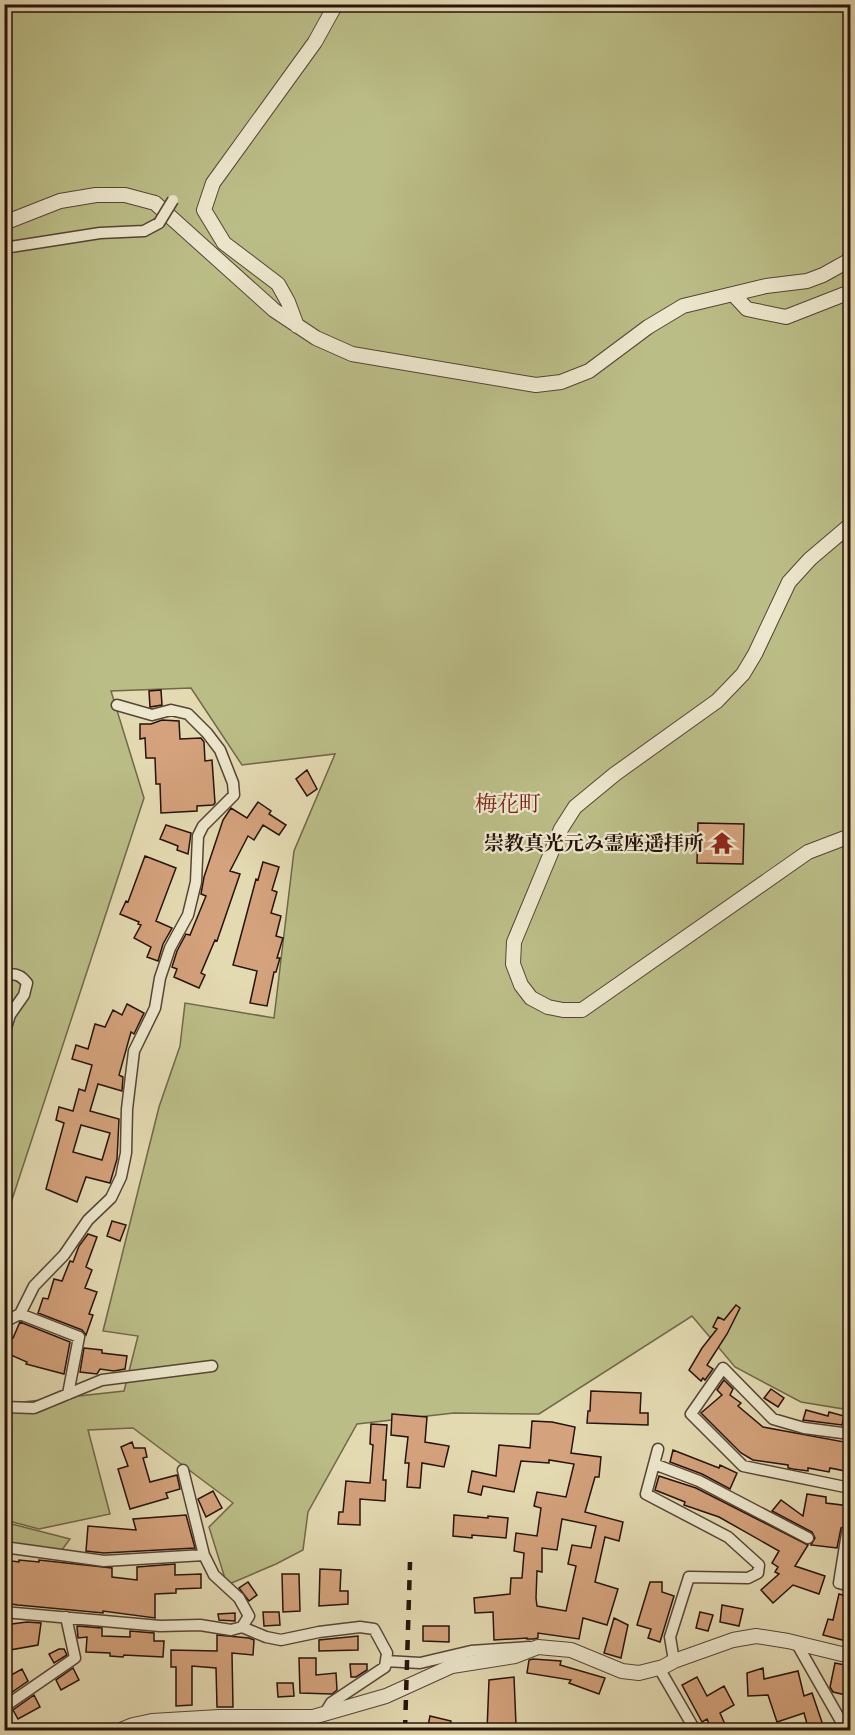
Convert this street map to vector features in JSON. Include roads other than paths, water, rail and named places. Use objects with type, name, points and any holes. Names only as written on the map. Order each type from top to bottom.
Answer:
[{"type":"street","points":[[297,326],[278,284],[224,243],[204,210],[213,183],[315,42],[336,4]]},
{"type":"street","points":[[4,223],[60,201],[96,195],[125,195],[155,203],[274,310],[332,346],[352,354],[536,386],[561,382],[589,371],[648,327],[682,306],[766,286],[807,281],[850,260]]},
{"type":"street","points":[[4,248],[100,233],[144,231],[159,223],[173,200]]},
{"type":"street","points":[[734,294],[747,309],[786,317],[850,292]]},
{"type":"street","points":[[850,525],[810,559],[789,582],[743,674],[717,701],[615,774],[575,807],[561,829],[514,942],[513,964],[520,985],[531,998],[548,1007],[582,1010],[808,852],[850,836]]},
{"type":"street","points":[[4,1322],[20,1314],[34,1286],[64,1255],[88,1220],[111,1198],[121,1177],[126,1153],[134,1051],[155,1008],[160,978],[170,948],[188,915],[196,882],[198,836],[203,826],[234,795],[233,783],[220,750],[188,714],[171,710],[152,715],[117,705]]},
{"type":"street","points":[[4,976],[15,974],[22,976],[27,983],[24,995],[10,1015],[4,1034]]},
{"type":"street","points":[[4,1167],[4,1180]]},
{"type":"street","points":[[20,1314],[79,1337],[68,1394]]},
{"type":"street","points":[[4,1407],[34,1408],[102,1380],[212,1366]]},
{"type":"street","points":[[850,1434],[804,1428],[773,1419],[723,1368],[692,1414],[743,1466],[850,1488]]},
{"type":"street","points":[[658,1449],[646,1494],[728,1537],[759,1565],[758,1573],[748,1578],[689,1577],[670,1637],[674,1661]]},
{"type":"street","points":[[654,1464],[699,1482],[808,1538]]},
{"type":"street","points":[[183,1470],[204,1555],[214,1575],[239,1598],[249,1616],[242,1627]]},
{"type":"street","points":[[850,1534],[847,1533],[839,1583],[850,1586]]},
{"type":"street","points":[[4,1547],[104,1561],[204,1555]]},
{"type":"street","points":[[4,1612],[160,1626],[200,1625],[231,1630],[242,1627],[266,1637],[281,1640],[329,1630],[360,1627],[374,1629],[387,1653],[386,1667],[332,1703],[325,1713]]},
{"type":"street","points":[[4,1707],[75,1658],[66,1617]]},
{"type":"street","points":[[386,1660],[420,1663],[471,1651],[538,1647],[571,1650],[622,1671],[639,1673],[659,1668],[733,1640],[756,1636],[850,1656]]},
{"type":"street","points":[[797,1644],[846,1731]]},
{"type":"street","points":[[121,1731],[133,1725],[152,1721],[219,1717],[313,1717],[386,1696],[452,1666],[514,1656],[538,1647]]},
{"type":"street","points":[[659,1668],[695,1731]]},
{"type":"street","points":[[209,1731],[219,1717]]},
{"type":"railway","points":[[405,1730],[410,1562]]},
{"type":"place","name":"崇教真光元み霊座遥拝所","points":[[722,843]]},
{"type":"district","name":"梅花町","points":[[508,804]]}]
